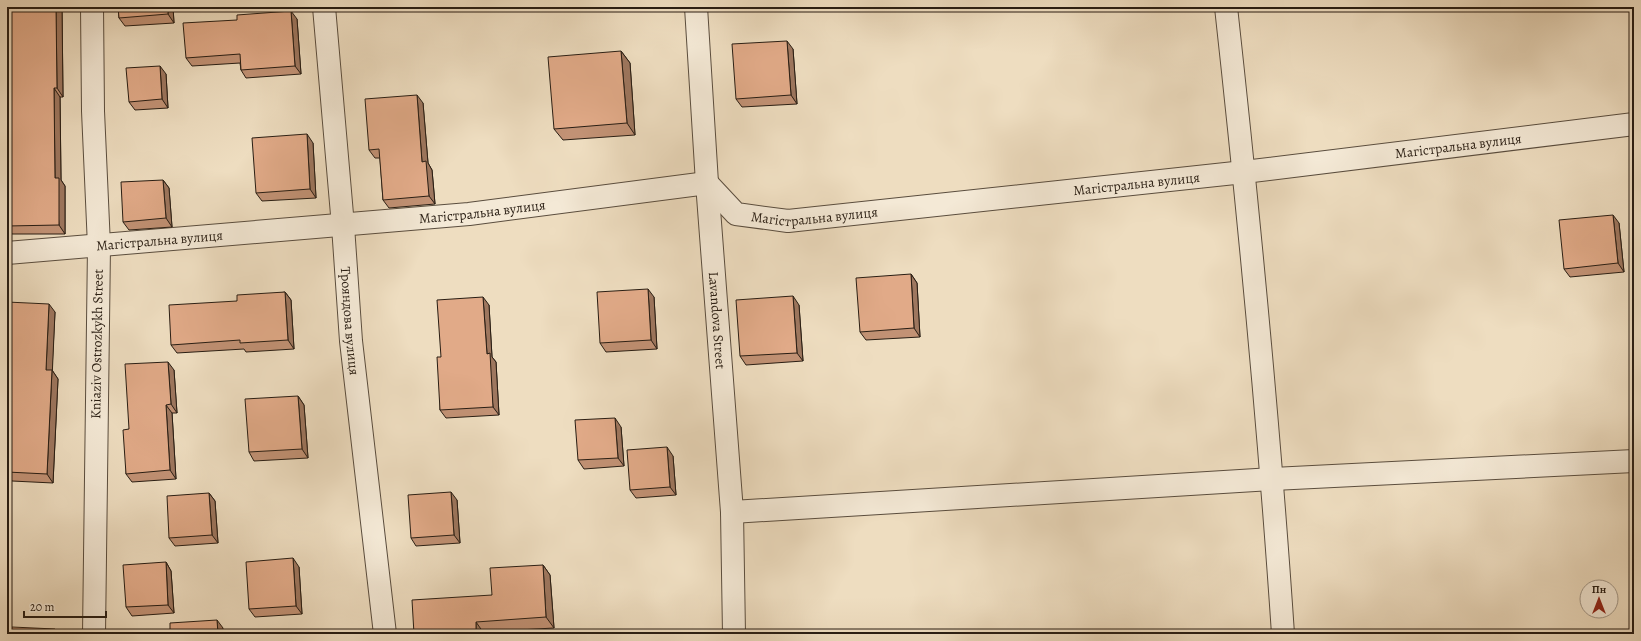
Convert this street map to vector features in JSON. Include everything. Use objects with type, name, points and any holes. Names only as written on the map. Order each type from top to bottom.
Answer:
[{"type":"street","name":"Kniaziv Ostrozkykh Street","points":[[92,7],[93,111],[99,246],[94,634]]},
{"type":"street","name":"Трояндова вулиця","points":[[324,7],[343,226],[351,341],[385,634]]},
{"type":"street","name":"Lavandova Street","points":[[696,7],[707,183],[732,512],[734,634]]},
{"type":"street","points":[[1226,7],[1244,172],[1273,479],[1283,634]]},
{"type":"street","name":"Магістральна вулиця","points":[[7,253],[343,226],[469,214],[707,183],[736,214],[788,221],[1244,172],[1634,124]]},
{"type":"street","points":[[732,512],[1273,479],[1634,461]]},
{"type":"building","points":[[10,7],[56,7],[57,88],[54,88],[55,178],[59,178],[59,225],[7,226],[7,111],[11,111]]},
{"type":"building","points":[[118,7],[168,7],[168,14],[119,18]]},
{"type":"building","points":[[291,11],[295,66],[241,70],[240,54],[186,58],[183,23],[237,20],[237,15]]},
{"type":"building","points":[[787,41],[791,95],[736,99],[732,44]]},
{"type":"building","points":[[621,51],[627,123],[554,129],[548,57]]},
{"type":"building","points":[[160,66],[162,99],[129,102],[126,68]]},
{"type":"building","points":[[417,95],[422,162],[426,161],[429,196],[383,200],[379,149],[369,150],[365,99]]},
{"type":"building","points":[[307,134],[310,189],[256,193],[252,138]]},
{"type":"building","points":[[163,180],[166,218],[123,222],[121,182]]},
{"type":"building","points":[[1613,215],[1618,263],[1564,269],[1559,220]]},
{"type":"building","points":[[911,274],[914,328],[860,332],[856,278]]},
{"type":"building","points":[[648,289],[651,340],[600,343],[597,292]]},
{"type":"building","points":[[285,292],[288,340],[240,343],[240,340],[171,345],[169,305],[237,301],[237,295]]},
{"type":"building","points":[[793,296],[797,353],[740,356],[736,300]]},
{"type":"building","points":[[483,297],[487,354],[490,353],[493,407],[440,410],[437,357],[441,357],[437,300]]},
{"type":"building","points":[[7,302],[49,304],[46,370],[52,370],[47,474],[7,472],[9,410],[7,410]]},
{"type":"building","points":[[168,362],[171,404],[166,405],[170,470],[126,474],[123,430],[129,429],[125,364]]},
{"type":"building","points":[[298,396],[302,449],[249,452],[245,399]]},
{"type":"building","points":[[615,418],[618,458],[578,460],[575,420]]},
{"type":"building","points":[[667,447],[670,487],[630,490],[627,450]]},
{"type":"building","points":[[451,492],[454,535],[411,538],[408,495]]},
{"type":"building","points":[[209,493],[212,535],[169,538],[167,496]]},
{"type":"building","points":[[293,558],[296,606],[249,609],[246,562]]},
{"type":"building","points":[[166,562],[168,605],[126,607],[123,565]]},
{"type":"building","points":[[543,565],[546,617],[476,622],[476,634],[414,634],[412,600],[492,595],[490,568]]},
{"type":"building","points":[[217,620],[218,634],[170,634],[170,623]]},
{"type":"building","points":[[12,627],[55,629],[55,634],[11,634]]}]
